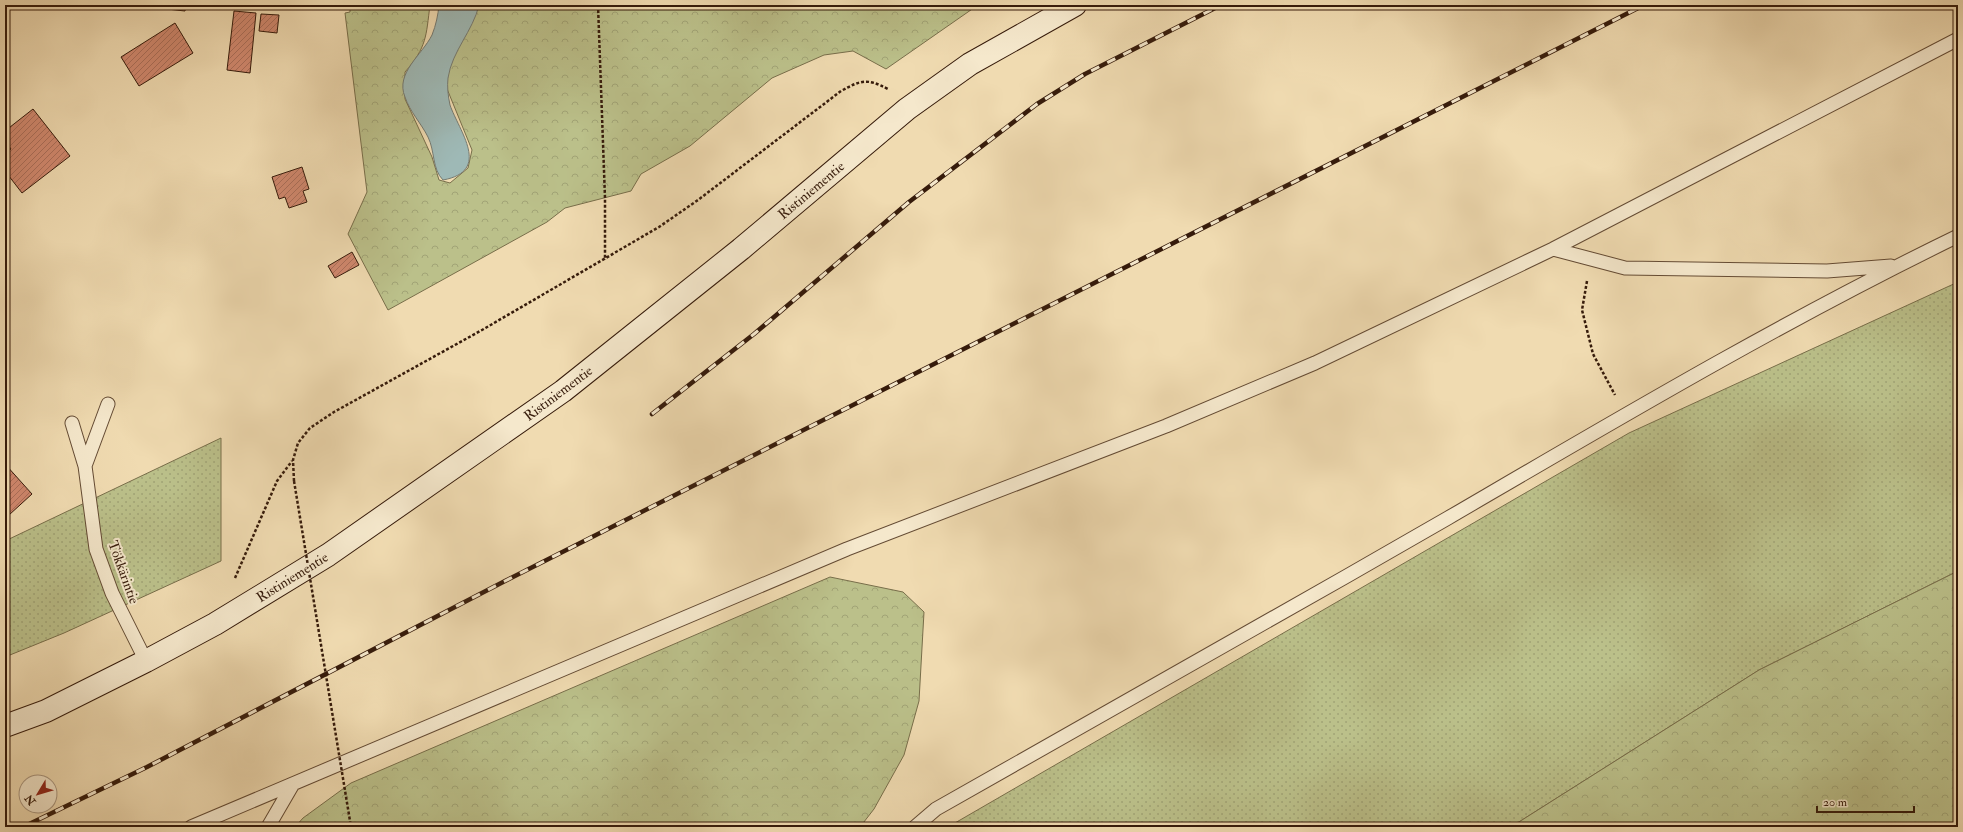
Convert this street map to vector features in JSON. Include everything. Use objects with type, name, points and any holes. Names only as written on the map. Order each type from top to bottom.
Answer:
[{"type":"street","name":"Ristiniementie","points":[[5,726],[46,711],[146,661],[215,624],[328,555],[563,391],[741,249],[907,109],[970,64],[1075,5]]},
{"type":"lane","points":[[190,827],[847,548],[1187,417],[1315,363],[1553,249],[1958,39]]},
{"type":"lane","points":[[915,827],[936,810],[1439,523],[1625,414],[1897,266],[1958,236]]},
{"type":"lane","points":[[1553,249],[1625,268],[1827,271],[1897,266]]},
{"type":"lane","name":"Tökkärintie","points":[[85,466],[108,404]]},
{"type":"lane","name":"Tökkärintie","points":[[72,423],[85,466],[96,549],[112,593],[146,661]]},
{"type":"lane","points":[[268,827],[293,784]]},
{"type":"path","points":[[598,5],[605,198],[605,260]]},
{"type":"path","points":[[351,827],[294,481],[293,460],[298,443],[310,428],[334,412],[605,260],[659,227],[698,200],[841,91],[859,81],[876,83],[892,91],[907,109]]},
{"type":"path","points":[[1591,259],[1582,310],[1593,354],[1625,414]]},
{"type":"path","points":[[234,580],[277,481],[293,460]]},
{"type":"green space","points":[[350,5],[430,5],[428,25],[422,48],[405,72],[405,99],[432,157],[439,180],[450,183],[468,168],[472,150],[443,79],[471,16],[482,5],[978,5],[886,69],[853,51],[824,55],[772,78],[690,146],[641,174],[631,191],[565,208],[547,222],[388,310],[348,234],[367,192],[345,13],[350,12]]},
{"type":"green space","points":[[1958,282],[1958,571],[1759,670],[1511,827],[948,827],[1629,433]]},
{"type":"green space","points":[[221,438],[221,561],[64,633],[5,657],[5,541]]},
{"type":"green space","points":[[1958,571],[1958,827],[1511,827],[1759,670]]},
{"type":"green space","points":[[830,577],[903,592],[924,612],[919,701],[904,755],[874,809],[860,827],[295,827],[303,818],[351,783]]},
{"type":"water","points":[[439,5],[479,5],[472,24],[450,68],[448,78],[450,105],[465,138],[469,159],[466,168],[458,175],[443,180],[437,171],[428,137],[410,108],[403,88],[404,80],[411,64],[432,35],[437,20]]},
{"type":"building","points":[[158,5],[186,5],[185,11],[158,8]]},
{"type":"building","points":[[234,11],[256,13],[250,73],[227,70]]},
{"type":"building","points":[[261,14],[279,15],[277,33],[259,31]]},
{"type":"building","points":[[175,23],[193,53],[139,86],[121,57]]},
{"type":"building","points":[[33,109],[70,156],[22,193],[5,171],[5,153],[11,149],[5,141],[5,131]]},
{"type":"building","points":[[302,167],[309,189],[303,191],[307,202],[289,208],[285,197],[279,199],[272,177]]},
{"type":"building","points":[[352,252],[359,265],[335,278],[328,266]]},
{"type":"building","points":[[5,464],[32,494],[9,515],[5,511]]},
{"type":"railway","points":[[652,414],[754,334],[909,202],[1037,104],[1085,74],[1221,5]]},
{"type":"railway","points":[[23,827],[147,767],[505,581],[1644,5]]}]
